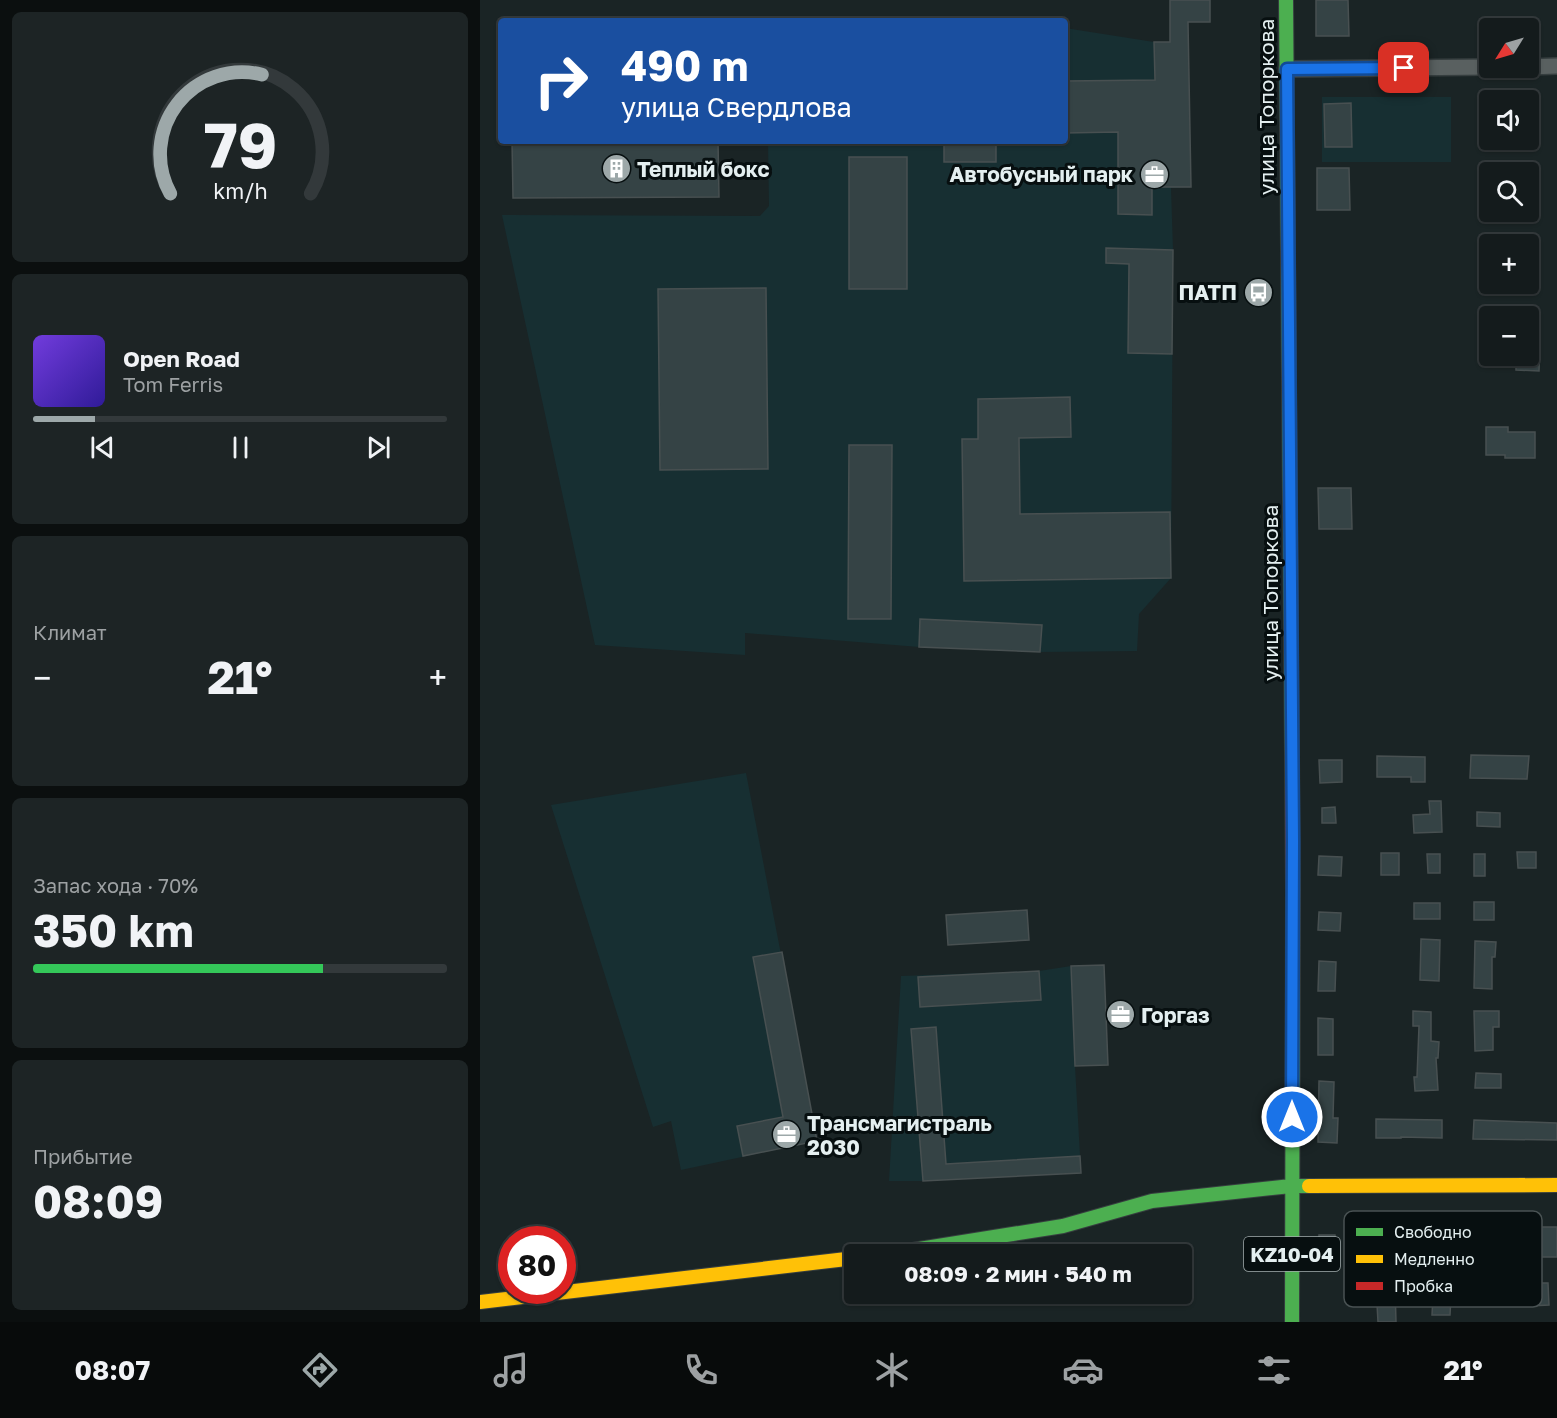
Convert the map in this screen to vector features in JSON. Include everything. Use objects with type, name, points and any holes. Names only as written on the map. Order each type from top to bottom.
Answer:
[{"type":"main road","name":"улица Топоркова","points":[[1286,0],[1293,841],[1292,1186]]},
{"type":"main road","points":[[950,1244],[1063,1226],[1152,1201],[1292,1186],[1557,1185]]},
{"type":"main road","name":"KZ10-04","points":[[1292,1186],[1292,1322]]},
{"type":"main road","points":[[480,1302],[844,1259]]},
{"type":"street","points":[[1539,67],[1557,66]]},
{"type":"street","points":[[1287,69],[1479,67]]},
{"type":"shaded area","name":"Автобусный парк","points":[[1068,28],[1154,42],[1155,146],[1189,146],[1191,187],[1171,188],[1173,250],[1171,578],[1139,614],[1137,651],[1040,652],[919,647],[745,633],[745,655],[595,645],[502,215],[760,216],[769,206],[768,144],[1068,144]]},
{"type":"shaded area","points":[[1322,97],[1451,97],[1451,162],[1322,162]]},
{"type":"shaded area","points":[[746,773],[817,1141],[681,1170],[671,1121],[653,1127],[551,805]]},
{"type":"shaded area","points":[[1104,965],[1108,1065],[1075,1066],[1081,1173],[889,1181],[901,976],[1039,971],[1071,966]]},
{"type":"building","points":[[1170,0],[1210,0],[1210,22],[1188,22],[1191,187],[1152,187],[1152,215],[1118,214],[1118,132],[1068,133],[1068,81],[1155,80],[1154,42],[1170,42]]},
{"type":"building","points":[[1316,0],[1348,0],[1349,36],[1316,36]]},
{"type":"building","points":[[1351,103],[1352,147],[1325,147],[1324,104]]},
{"type":"building","name":"Теплый бокс","points":[[512,144],[718,144],[719,197],[513,198]]},
{"type":"building","points":[[944,144],[996,144],[996,162],[944,162]]},
{"type":"building","points":[[849,157],[907,157],[907,289],[849,289]]},
{"type":"building","points":[[1317,168],[1349,168],[1350,210],[1317,210]]},
{"type":"building","points":[[1106,248],[1173,250],[1172,354],[1128,353],[1129,264],[1106,263]]},
{"type":"building","points":[[766,288],[768,469],[660,470],[658,289]]},
{"type":"building","points":[[1540,343],[1539,371],[1516,370],[1516,367],[1489,366],[1539,366]]},
{"type":"building","points":[[1070,397],[1071,437],[1019,438],[1020,514],[1170,512],[1171,578],[964,581],[962,439],[978,439],[978,399]]},
{"type":"building","points":[[1486,427],[1508,427],[1508,432],[1535,432],[1535,458],[1505,458],[1505,455],[1486,455]]},
{"type":"building","points":[[849,445],[892,445],[891,619],[848,619]]},
{"type":"building","points":[[1318,488],[1351,488],[1352,529],[1319,529]]},
{"type":"building","points":[[920,619],[1042,625],[1040,652],[919,647]]},
{"type":"building","points":[[1471,755],[1529,756],[1527,779],[1470,778]]},
{"type":"building","points":[[1377,756],[1425,757],[1425,782],[1411,782],[1411,777],[1377,777]]},
{"type":"building","points":[[1319,760],[1342,760],[1342,782],[1320,783]]},
{"type":"building","points":[[1429,801],[1441,801],[1442,832],[1414,833],[1413,815],[1430,814]]},
{"type":"building","points":[[1335,807],[1336,823],[1322,823],[1322,808]]},
{"type":"building","points":[[1477,812],[1500,813],[1500,827],[1477,826]]},
{"type":"building","points":[[1517,852],[1536,852],[1536,868],[1518,868]]},
{"type":"building","points":[[1381,853],[1399,853],[1399,875],[1381,875]]},
{"type":"building","points":[[1427,854],[1440,854],[1440,873],[1428,873]]},
{"type":"building","points":[[1474,854],[1485,854],[1485,876],[1474,876]]},
{"type":"building","points":[[1319,856],[1342,857],[1341,876],[1318,875]]},
{"type":"building","points":[[1474,902],[1494,902],[1494,920],[1474,920]]},
{"type":"building","points":[[1414,903],[1440,903],[1440,919],[1414,919]]},
{"type":"building","points":[[1027,910],[1029,940],[948,945],[946,915]]},
{"type":"building","points":[[1319,912],[1341,913],[1340,931],[1318,930]]},
{"type":"building","points":[[1421,939],[1440,940],[1439,981],[1420,980]]},
{"type":"building","points":[[1475,941],[1496,942],[1495,957],[1492,957],[1492,989],[1474,988]]},
{"type":"building","points":[[782,952],[817,1141],[743,1156],[737,1126],[783,1117],[753,957]]},
{"type":"building","points":[[1319,961],[1336,962],[1335,991],[1318,991]]},
{"type":"building","points":[[1104,965],[1108,1065],[1075,1066],[1071,966]]},
{"type":"building","points":[[1039,971],[1041,1000],[920,1007],[918,977]]},
{"type":"building","points":[[1413,1011],[1431,1012],[1431,1041],[1439,1042],[1438,1058],[1436,1058],[1438,1090],[1415,1091],[1414,1077],[1417,1077],[1419,1026],[1413,1026]]},
{"type":"building","points":[[1474,1011],[1499,1011],[1499,1027],[1493,1027],[1493,1050],[1475,1051]]},
{"type":"building","points":[[1318,1018],[1333,1019],[1333,1055],[1318,1055]]},
{"type":"building","points":[[936,1027],[946,1164],[1080,1156],[1081,1173],[923,1181],[911,1029]]},
{"type":"building","points":[[1476,1073],[1501,1074],[1501,1088],[1475,1088]]},
{"type":"building","points":[[1319,1081],[1334,1082],[1333,1118],[1338,1118],[1337,1143],[1318,1142]]},
{"type":"building","points":[[1376,1119],[1442,1120],[1442,1138],[1376,1138]]},
{"type":"building","points":[[1474,1120],[1557,1123],[1557,1140],[1473,1139]]},
{"type":"building","points":[[1542,1227],[1557,1227],[1557,1257],[1542,1257]]},
{"type":"building","points":[[1319,1235],[1335,1235],[1336,1250],[1319,1250]]},
{"type":"building","points":[[1542,1283],[1548,1283],[1549,1305],[1542,1305]]},
{"type":"building","points":[[1377,1307],[1396,1307],[1396,1322],[1378,1322]]},
{"type":"building","points":[[1432,1307],[1450,1307],[1450,1315],[1432,1315]]},
{"type":"traffic: fast","points":[[1286,0],[1292,755]]},
{"type":"traffic: fast","points":[[1292,1322],[1293,890]]},
{"type":"traffic: fast","points":[[950,1244],[1063,1226],[1152,1201],[1309,1186]]},
{"type":"traffic: slow","points":[[1309,1186],[1557,1185]]},
{"type":"traffic: slow","points":[[480,1302],[844,1259]]},
{"type":"traffic: jam","points":[[1292,755],[1293,890]]},
{"type":"place","name":"Теплый бокс","points":[[616,169]]},
{"type":"place","name":"Автобусный парк","points":[[1154,174]]},
{"type":"place","name":"ПАТП","points":[[1258,292]]},
{"type":"place","name":"Горгаз","points":[[1120,1015]]},
{"type":"place","name":"Трансмагистраль 2030","points":[[786,1135]]},
{"type":"route","points":[[1292,1117],[1293,841],[1287,69],[1404,68]]}]
